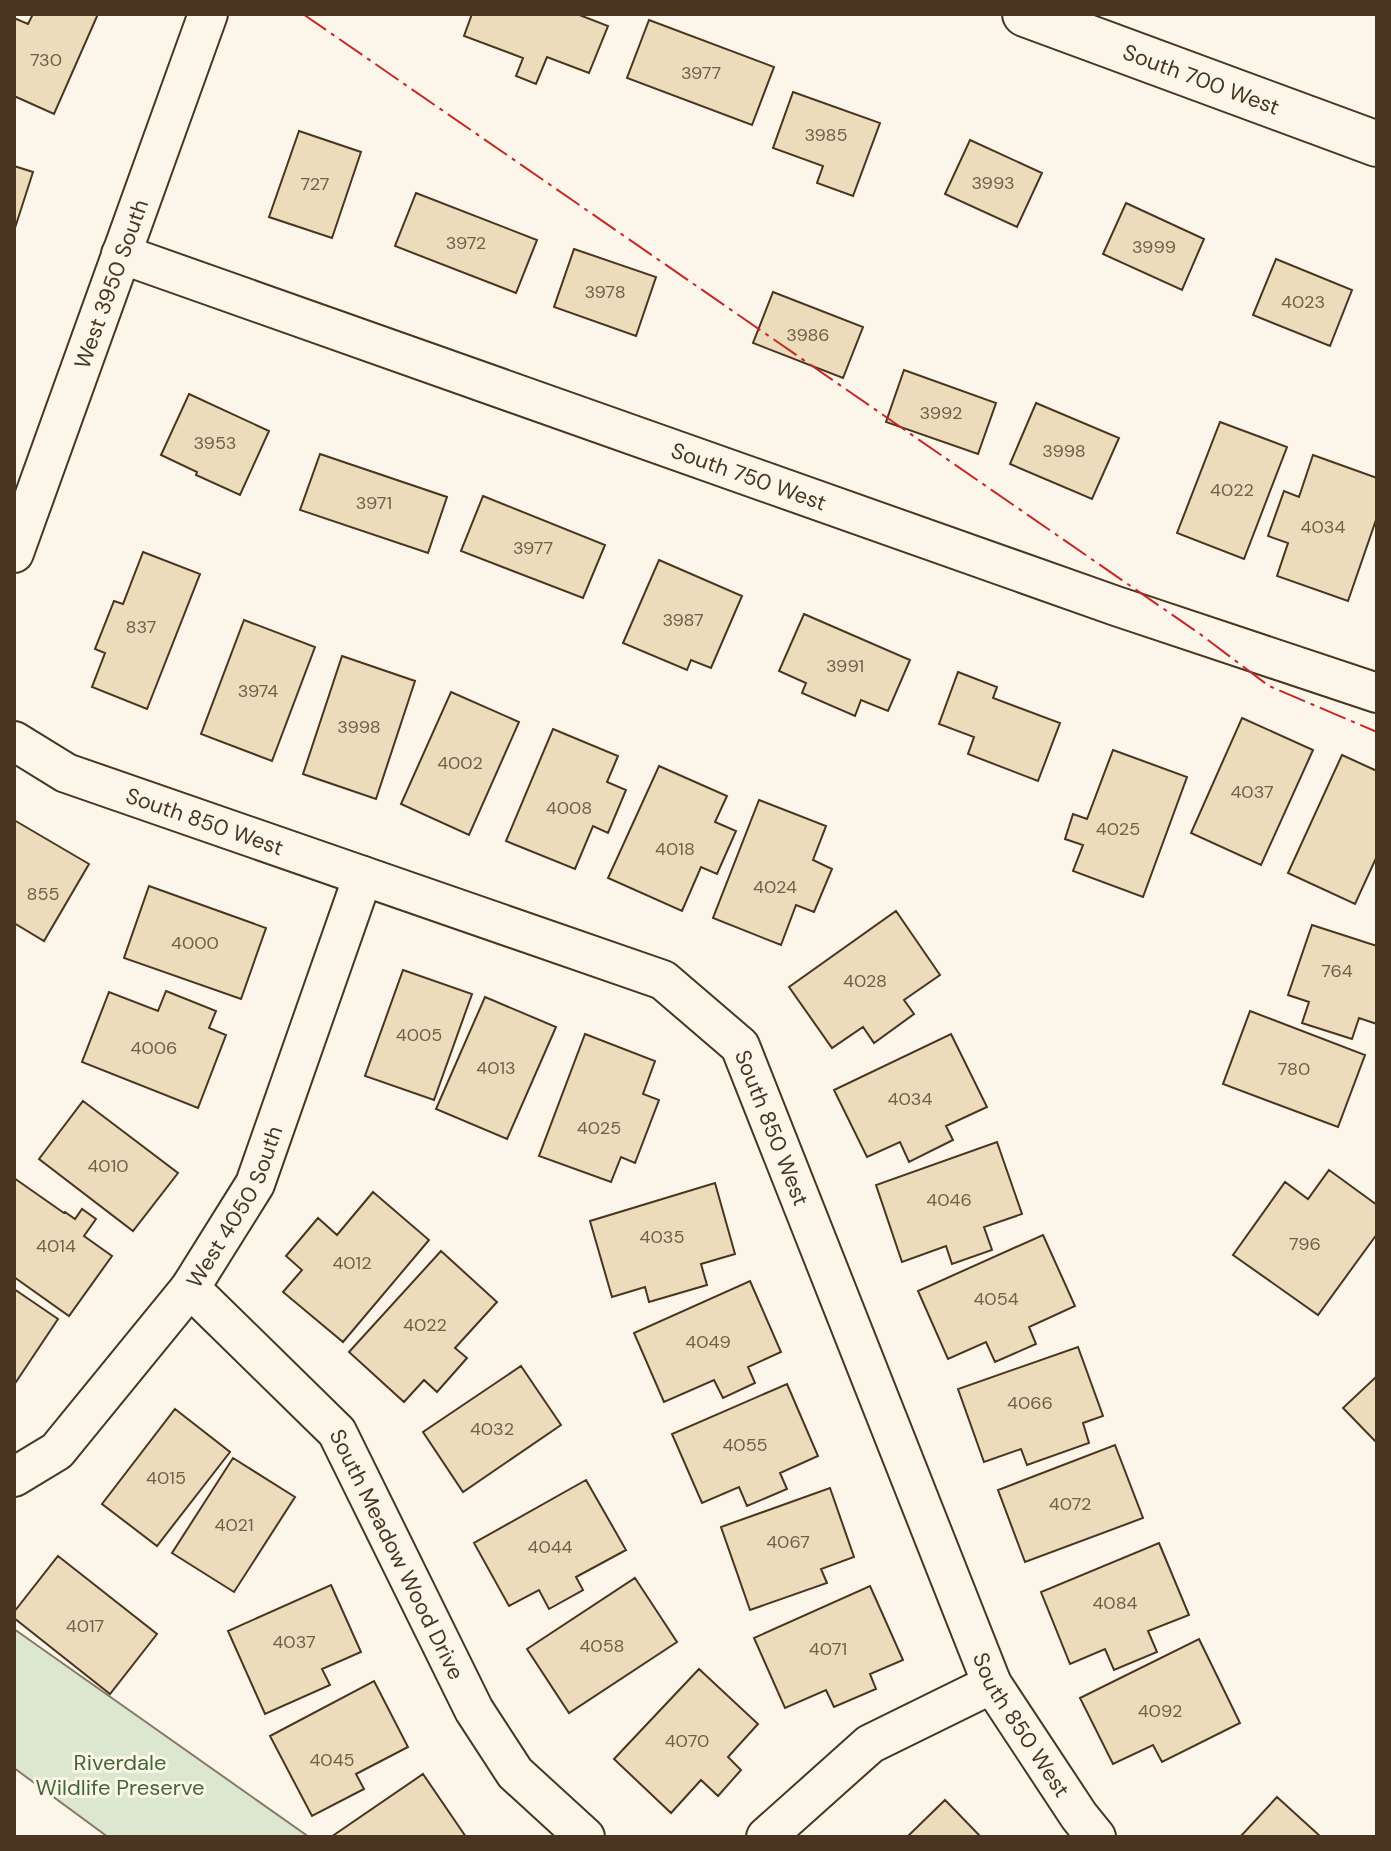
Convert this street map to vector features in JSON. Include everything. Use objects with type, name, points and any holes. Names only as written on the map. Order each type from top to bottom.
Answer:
[{"type":"street","name":"West 3950 South","points":[[14,553],[208,14]]},
{"type":"street","name":"South 700 West","points":[[1025,14],[1377,144]]},
{"type":"street","name":"South 750 West","points":[[121,254],[1116,606],[1377,693]]},
{"type":"street","name":"South 850 West","points":[[14,741],[66,773],[663,980],[740,1046],[992,1684],[1096,1837]]},
{"type":"street","name":"West 4050 South","points":[[14,1477],[57,1451],[190,1288],[255,1184],[363,876]]},
{"type":"street","name":"South Meadow Wood Drive","points":[[190,1288],[337,1432],[474,1710],[515,1773],[585,1837]]},
{"type":"street","points":[[766,1837],[870,1744],[992,1684]]},
{"type":"green space","name":"Riverdale Wildlife Preserve","points":[[14,1629],[309,1837],[108,1837],[14,1768]]},
{"type":"building","points":[[33,14],[98,14],[54,114],[14,96],[14,18],[28,24]]},
{"type":"building","points":[[472,14],[577,14],[608,26],[589,73],[547,57],[536,84],[516,76],[523,58],[464,36]]},
{"type":"building","points":[[649,20],[774,67],[752,125],[627,78]]},
{"type":"building","points":[[793,92],[880,123],[853,196],[817,183],[823,166],[773,148]]},
{"type":"building","points":[[299,131],[361,152],[332,238],[269,217]]},
{"type":"building","points":[[970,140],[1042,173],[1017,227],[945,194]]},
{"type":"building","points":[[14,166],[33,172],[14,231]]},
{"type":"building","points":[[416,193],[537,240],[516,293],[395,246]]},
{"type":"building","points":[[1126,203],[1204,239],[1182,290],[1103,254]]},
{"type":"building","points":[[574,249],[656,277],[636,336],[554,307]]},
{"type":"building","points":[[1276,259],[1352,290],[1330,346],[1253,315]]},
{"type":"building","points":[[773,292],[863,327],[843,378],[753,343]]},
{"type":"building","points":[[904,370],[996,403],[978,454],[886,422]]},
{"type":"building","points":[[189,394],[269,431],[240,495],[161,455]]},
{"type":"building","points":[[1036,403],[1119,438],[1092,499],[1010,464]]},
{"type":"building","points":[[1220,422],[1287,447],[1244,559],[1177,533]]},
{"type":"building","points":[[320,454],[447,497],[428,553],[300,510]]},
{"type":"building","points":[[1313,455],[1377,478],[1377,517],[1348,601],[1277,576],[1288,543],[1268,536],[1284,491],[1299,497]]},
{"type":"building","points":[[483,496],[605,545],[583,598],[461,551]]},
{"type":"building","points":[[143,552],[200,574],[147,709],[92,687],[105,653],[95,649],[114,601],[123,604]]},
{"type":"building","points":[[659,560],[742,596],[711,668],[691,660],[687,670],[623,643]]},
{"type":"building","points":[[804,614],[910,660],[888,711],[861,700],[855,716],[802,693],[806,683],[779,671]]},
{"type":"building","points":[[244,620],[315,647],[272,761],[201,734]]},
{"type":"building","points":[[342,656],[415,681],[376,799],[303,774]]},
{"type":"building","points":[[958,672],[997,687],[993,698],[1060,723],[1038,781],[968,754],[974,737],[939,724]]},
{"type":"building","points":[[451,692],[519,722],[469,835],[401,804]]},
{"type":"building","points":[[1242,718],[1313,750],[1261,865],[1191,833]]},
{"type":"building","points":[[553,729],[618,756],[607,782],[626,790],[608,833],[593,826],[575,869],[506,841]]},
{"type":"building","points":[[1113,750],[1187,777],[1143,897],[1073,871],[1083,845],[1065,839],[1073,814],[1087,819]]},
{"type":"building","points":[[1342,755],[1377,771],[1377,856],[1355,904],[1288,873]]},
{"type":"building","points":[[659,766],[727,796],[715,822],[736,831],[717,874],[701,867],[682,911],[608,878]]},
{"type":"building","points":[[759,800],[826,826],[813,860],[832,869],[814,912],[796,905],[781,945],[713,918]]},
{"type":"building","points":[[14,820],[89,864],[44,941],[14,923]]},
{"type":"building","points":[[149,886],[266,928],[241,999],[124,958]]},
{"type":"building","points":[[896,911],[940,975],[904,1000],[914,1014],[874,1043],[863,1027],[832,1048],[789,987]]},
{"type":"building","points":[[1312,925],[1377,946],[1377,1024],[1359,1018],[1352,1039],[1302,1023],[1309,1002],[1288,995]]},
{"type":"building","points":[[403,970],[472,994],[434,1100],[365,1076]]},
{"type":"building","points":[[166,991],[216,1011],[209,1028],[226,1035],[198,1108],[82,1062],[109,992],[158,1011]]},
{"type":"building","points":[[485,997],[556,1027],[507,1139],[436,1109]]},
{"type":"building","points":[[1250,1011],[1365,1055],[1338,1127],[1223,1084]]},
{"type":"building","points":[[585,1034],[655,1061],[643,1094],[659,1100],[635,1163],[621,1157],[611,1182],[539,1156]]},
{"type":"building","points":[[951,1034],[987,1107],[946,1126],[953,1140],[909,1162],[900,1142],[867,1157],[834,1090]]},
{"type":"building","points":[[83,1101],[178,1173],[133,1231],[39,1159]]},
{"type":"building","points":[[997,1142],[1022,1214],[984,1227],[992,1250],[952,1264],[946,1246],[902,1262],[876,1185]]},
{"type":"building","points":[[1329,1170],[1377,1205],[1377,1234],[1318,1315],[1233,1255],[1285,1182],[1308,1199]]},
{"type":"building","points":[[14,1178],[75,1219],[82,1209],[96,1219],[84,1236],[112,1256],[69,1316],[14,1277]]},
{"type":"building","points":[[715,1183],[735,1254],[701,1264],[707,1285],[649,1302],[645,1287],[612,1297],[590,1221]]},
{"type":"building","points":[[373,1192],[429,1240],[343,1342],[283,1292],[302,1270],[286,1256],[318,1218],[337,1235]]},
{"type":"building","points":[[1043,1235],[1075,1306],[1029,1327],[1036,1344],[995,1362],[986,1342],[948,1359],[918,1291]]},
{"type":"building","points":[[441,1251],[497,1302],[455,1348],[467,1358],[437,1392],[424,1380],[404,1402],[349,1352]]},
{"type":"building","points":[[750,1281],[781,1352],[748,1367],[755,1383],[723,1398],[714,1380],[664,1402],[634,1333]]},
{"type":"building","points":[[14,1289],[58,1319],[14,1385]]},
{"type":"building","points":[[1078,1347],[1103,1416],[1083,1423],[1089,1443],[1027,1465],[1021,1449],[984,1462],[958,1389]]},
{"type":"building","points":[[521,1366],[561,1425],[463,1492],[423,1432]]},
{"type":"building","points":[[1377,1376],[1377,1443],[1343,1408]]},
{"type":"building","points":[[787,1384],[818,1456],[780,1473],[787,1489],[747,1506],[739,1487],[702,1503],[672,1434]]},
{"type":"building","points":[[175,1409],[230,1452],[157,1546],[102,1504]]},
{"type":"building","points":[[1115,1445],[1143,1518],[1025,1562],[998,1490]]},
{"type":"building","points":[[233,1458],[295,1497],[234,1592],[172,1553]]},
{"type":"building","points":[[586,1480],[626,1550],[576,1577],[583,1590],[549,1609],[539,1590],[509,1606],[474,1543]]},
{"type":"building","points":[[830,1488],[854,1557],[821,1569],[827,1583],[750,1610],[721,1527]]},
{"type":"building","points":[[1159,1543],[1189,1615],[1148,1631],[1157,1652],[1114,1670],[1105,1649],[1070,1664],[1041,1592]]},
{"type":"building","points":[[58,1556],[157,1634],[110,1694],[14,1618],[14,1612]]},
{"type":"building","points":[[635,1578],[677,1642],[569,1713],[527,1649]]},
{"type":"building","points":[[331,1585],[361,1652],[322,1669],[330,1685],[265,1714],[228,1631]]},
{"type":"building","points":[[870,1586],[903,1660],[870,1674],[876,1689],[834,1707],[826,1690],[785,1708],[754,1638]]},
{"type":"building","points":[[1199,1639],[1240,1723],[1162,1762],[1153,1745],[1113,1764],[1080,1698]]},
{"type":"building","points":[[699,1669],[758,1724],[728,1757],[741,1770],[718,1796],[701,1780],[671,1813],[614,1759]]},
{"type":"building","points":[[374,1681],[408,1747],[356,1774],[364,1789],[312,1816],[270,1736]]},
{"type":"building","points":[[423,1774],[466,1837],[331,1837]]},
{"type":"building","points":[[1277,1797],[1321,1837],[1240,1837]]},
{"type":"building","points":[[945,1800],[981,1837],[907,1837]]},
{"type":"power","points":[[303,14],[1200,634],[1269,686],[1377,732]]}]
